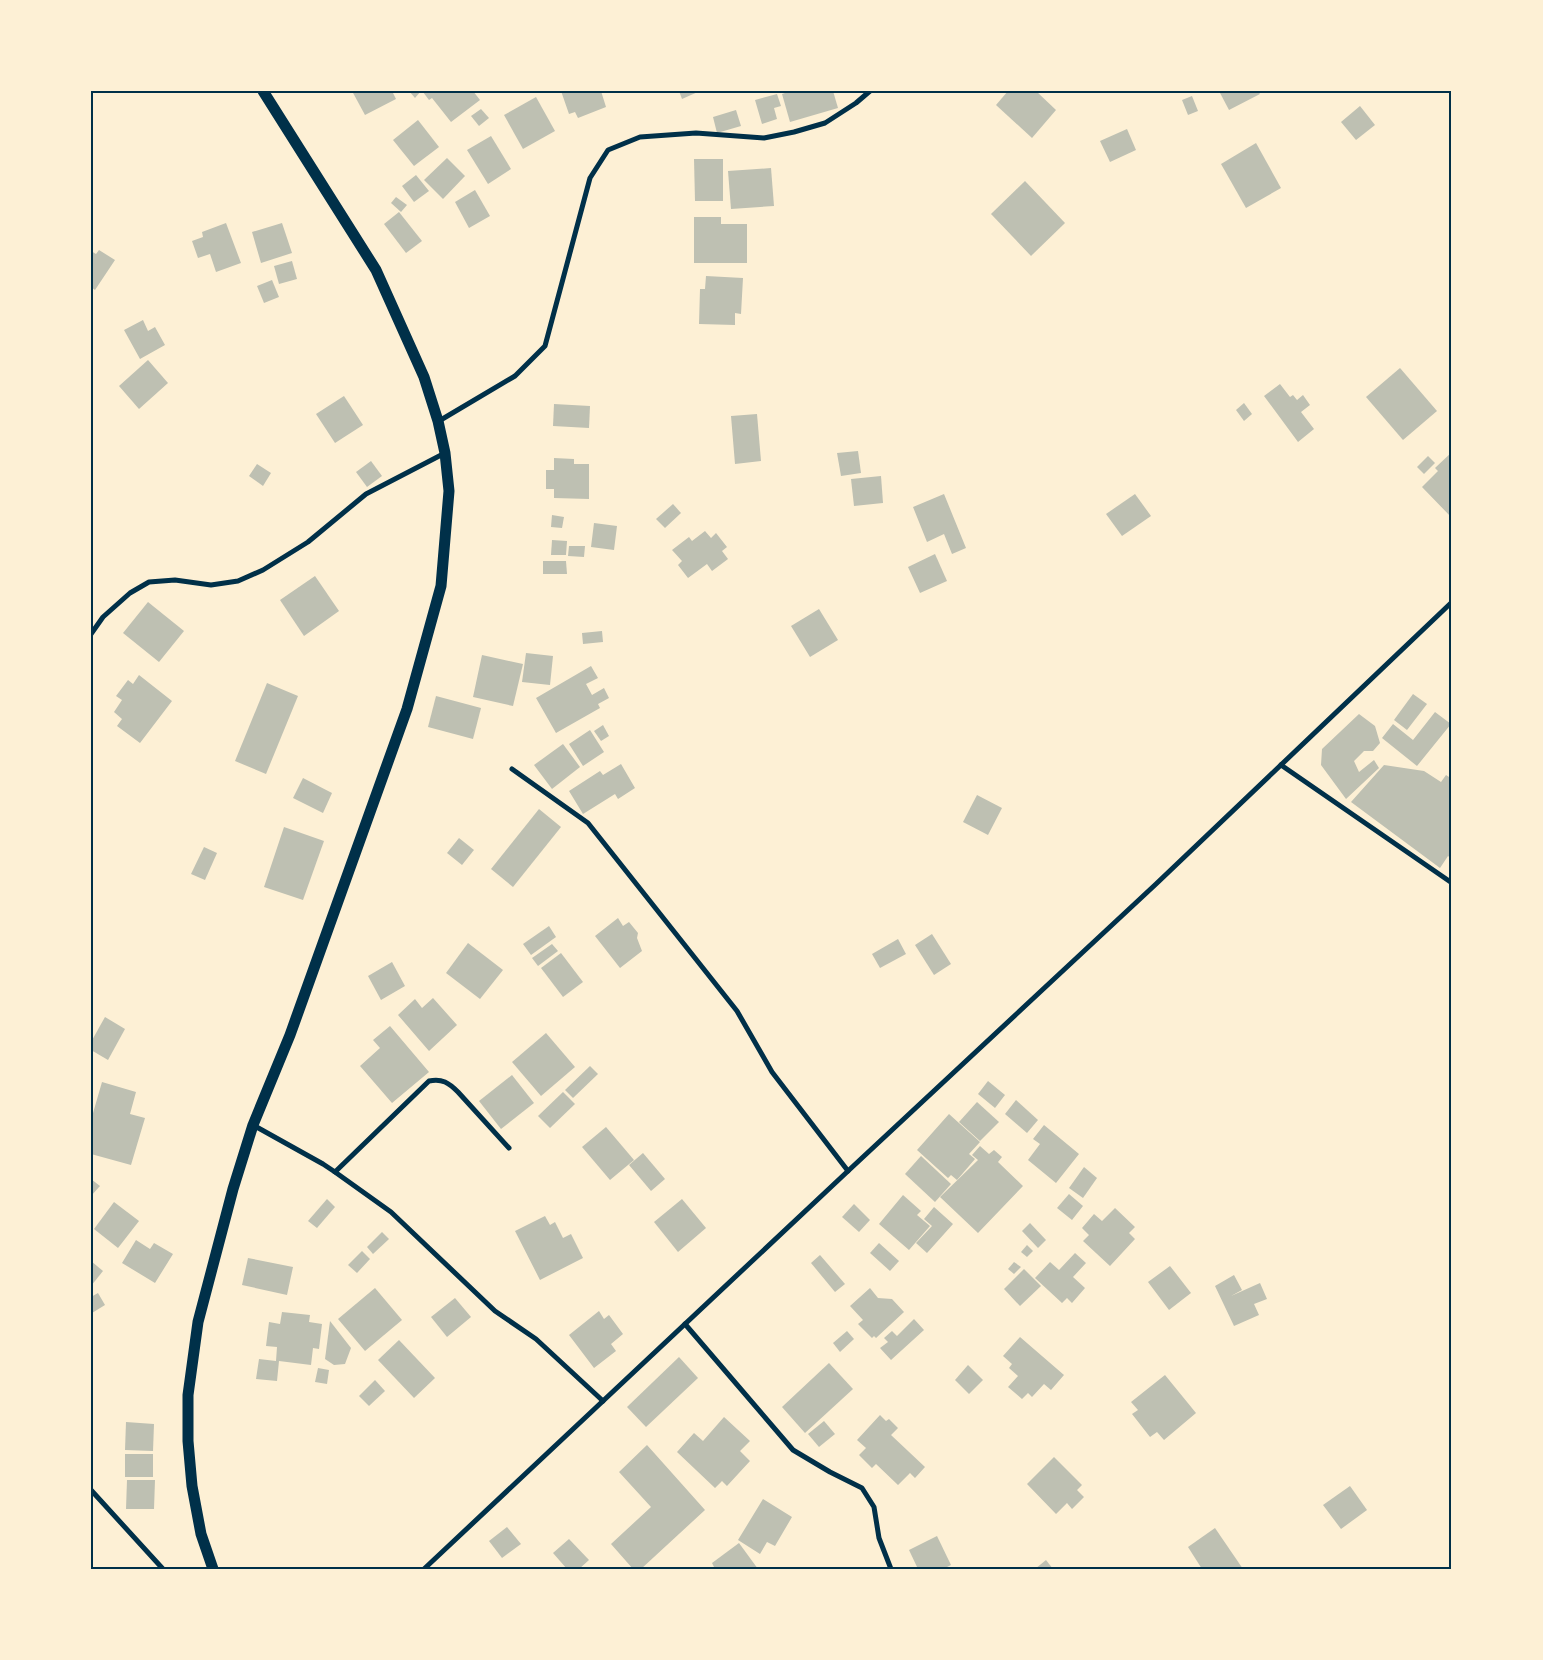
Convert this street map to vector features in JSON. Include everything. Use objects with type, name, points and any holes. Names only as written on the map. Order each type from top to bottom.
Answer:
[{"type":"main road","points":[[214,1569],[201,1534],[192,1486],[188,1441],[188,1395],[198,1322],[233,1189],[253,1125],[290,1035],[408,709],[441,586],[449,491],[445,453],[438,421],[424,377],[376,270],[263,91]]},
{"type":"street","points":[[438,421],[515,376],[545,346],[590,178],[608,150],[640,136],[696,133],[764,138],[794,132],[824,123],[856,104],[870,91]]},
{"type":"street","points":[[91,634],[103,616],[130,593],[149,582],[175,580],[211,585],[238,581],[262,570],[308,542],[366,494],[445,453]]},
{"type":"street","points":[[424,1569],[1156,884],[1452,602]]},
{"type":"street","points":[[1281,765],[1452,883]]},
{"type":"street","points":[[512,769],[588,823],[737,1011],[772,1072],[848,1171]]},
{"type":"street","points":[[335,1172],[429,1080],[438,1079],[454,1087],[509,1148]]},
{"type":"street","points":[[253,1125],[323,1164],[391,1212],[488,1304],[536,1339],[603,1401]]},
{"type":"street","points":[[685,1324],[792,1450],[862,1488],[874,1507],[879,1538],[891,1569]]},
{"type":"street","points":[[91,1490],[163,1569]]},
{"type":"building","points":[[352,91],[392,91],[396,99],[365,115]]},
{"type":"building","points":[[409,91],[421,91],[415,98]]},
{"type":"building","points":[[424,91],[473,91],[480,100],[451,122],[432,98],[429,100]]},
{"type":"building","points":[[561,91],[601,91],[606,107],[578,118],[575,112],[569,114]]},
{"type":"building","points":[[679,91],[700,91],[682,99]]},
{"type":"building","points":[[791,91],[833,91],[838,108],[790,122],[782,94]]},
{"type":"building","points":[[1008,91],[1036,91],[1056,110],[1032,138],[996,105]]},
{"type":"building","points":[[1219,91],[1258,91],[1260,94],[1229,110]]},
{"type":"building","points":[[777,94],[781,106],[774,108],[777,119],[762,124],[755,100]]},
{"type":"building","points":[[1192,96],[1198,111],[1188,115],[1182,100]]},
{"type":"building","points":[[536,97],[555,131],[523,149],[504,115]]},
{"type":"building","points":[[1360,106],[1375,125],[1356,140],[1341,122]]},
{"type":"building","points":[[481,109],[489,118],[479,126],[471,116]]},
{"type":"building","points":[[736,110],[741,126],[717,133],[713,117]]},
{"type":"building","points":[[418,120],[439,147],[414,166],[393,140]]},
{"type":"building","points":[[1127,129],[1136,150],[1110,162],[1100,141]]},
{"type":"building","points":[[491,136],[511,169],[488,184],[467,150]]},
{"type":"building","points":[[1256,143],[1281,188],[1246,208],[1221,164]]},
{"type":"building","points":[[447,158],[465,176],[443,199],[424,180]]},
{"type":"building","points":[[694,159],[723,159],[723,201],[695,201]]},
{"type":"building","points":[[771,168],[774,206],[731,209],[728,171]]},
{"type":"building","points":[[416,175],[429,191],[414,202],[402,186]]},
{"type":"building","points":[[1025,181],[1065,223],[1031,256],[991,214]]},
{"type":"building","points":[[475,190],[490,216],[469,228],[455,202]]},
{"type":"building","points":[[396,197],[407,205],[401,212],[391,203]]},
{"type":"building","points":[[399,212],[422,241],[406,253],[384,224]]},
{"type":"building","points":[[694,217],[721,217],[721,224],[747,224],[747,263],[694,263]]},
{"type":"building","points":[[226,223],[241,263],[216,272],[210,254],[198,258],[192,241],[203,237],[202,232]]},
{"type":"building","points":[[282,223],[292,253],[261,263],[252,232]]},
{"type":"building","points":[[99,250],[115,260],[95,290],[91,287],[91,251],[96,254]]},
{"type":"building","points":[[292,261],[297,279],[279,284],[274,266]]},
{"type":"building","points":[[706,276],[743,278],[741,314],[735,313],[735,325],[699,324],[700,289],[705,289]]},
{"type":"building","points":[[272,280],[279,297],[264,303],[257,286]]},
{"type":"building","points":[[143,320],[148,331],[155,327],[165,345],[140,359],[124,330]]},
{"type":"building","points":[[148,360],[168,383],[139,409],[119,386]]},
{"type":"building","points":[[1400,368],[1437,411],[1403,440],[1366,397]]},
{"type":"building","points":[[1280,384],[1290,397],[1293,395],[1297,400],[1303,395],[1310,405],[1301,412],[1314,429],[1298,442],[1264,396]]},
{"type":"building","points":[[344,396],[363,425],[335,443],[316,414]]},
{"type":"building","points":[[1244,403],[1252,414],[1244,421],[1236,410]]},
{"type":"building","points":[[554,404],[590,406],[589,428],[553,426]]},
{"type":"building","points":[[757,414],[761,461],[735,464],[731,416]]},
{"type":"building","points":[[858,451],[861,473],[841,476],[837,453]]},
{"type":"building","points":[[1452,452],[1452,518],[1422,487],[1438,471],[1435,468]]},
{"type":"building","points":[[1428,456],[1435,463],[1424,474],[1417,467]]},
{"type":"building","points":[[554,458],[574,459],[574,464],[589,464],[589,499],[554,498],[554,489],[546,489],[546,470],[554,470]]},
{"type":"building","points":[[371,461],[382,476],[367,487],[356,472]]},
{"type":"building","points":[[257,464],[271,473],[263,486],[249,476]]},
{"type":"building","points":[[881,476],[883,503],[854,506],[851,479]]},
{"type":"building","points":[[944,494],[966,548],[952,554],[944,534],[927,542],[913,507]]},
{"type":"building","points":[[1135,494],[1151,516],[1122,536],[1106,514]]},
{"type":"building","points":[[673,504],[681,513],[665,528],[656,519]]},
{"type":"building","points":[[552,515],[564,517],[562,528],[551,527]]},
{"type":"building","points":[[594,523],[617,526],[614,550],[591,547]]},
{"type":"building","points":[[705,531],[711,538],[716,533],[727,547],[722,551],[728,559],[712,571],[707,564],[688,578],[678,565],[682,561],[672,550],[689,537],[692,541]]},
{"type":"building","points":[[552,540],[567,541],[566,555],[551,555]]},
{"type":"building","points":[[569,546],[585,546],[584,557],[568,556]]},
{"type":"building","points":[[935,554],[947,581],[920,593],[908,567]]},
{"type":"building","points":[[543,561],[566,561],[567,574],[543,574]]},
{"type":"building","points":[[315,576],[339,611],[304,636],[280,600]]},
{"type":"building","points":[[148,602],[184,631],[159,662],[123,633]]},
{"type":"building","points":[[819,609],[838,640],[810,657],[791,626]]},
{"type":"building","points":[[602,631],[603,642],[583,644],[582,633]]},
{"type":"building","points":[[526,653],[553,656],[550,685],[522,682]]},
{"type":"building","points":[[482,655],[523,664],[513,706],[473,697]]},
{"type":"building","points":[[591,666],[598,678],[586,684],[592,695],[604,688],[609,698],[598,704],[600,708],[556,733],[536,698]]},
{"type":"building","points":[[139,675],[172,701],[140,743],[117,726],[122,719],[114,712],[122,700],[116,696],[128,680],[133,684]]},
{"type":"building","points":[[267,683],[298,696],[266,774],[235,761]]},
{"type":"building","points":[[1413,694],[1427,704],[1407,730],[1394,720]]},
{"type":"building","points":[[436,696],[481,708],[473,739],[428,727]]},
{"type":"building","points":[[1435,712],[1451,724],[1417,766],[1382,738],[1393,724],[1413,740]]},
{"type":"building","points":[[1359,714],[1375,726],[1380,743],[1373,751],[1364,751],[1354,761],[1359,772],[1374,760],[1379,768],[1346,799],[1321,765],[1322,749]]},
{"type":"building","points":[[603,725],[609,736],[601,741],[594,731]]},
{"type":"building","points":[[590,730],[604,752],[583,766],[569,744]]},
{"type":"building","points":[[563,744],[580,767],[552,789],[534,765]]},
{"type":"building","points":[[621,764],[635,788],[618,799],[615,794],[583,814],[569,791],[600,771],[603,775]]},
{"type":"building","points":[[1384,765],[1424,771],[1441,782],[1446,775],[1452,779],[1452,859],[1448,856],[1440,868],[1351,802]]},
{"type":"building","points":[[303,778],[332,793],[323,813],[293,798]]},
{"type":"building","points":[[977,795],[1002,808],[988,835],[963,822]]},
{"type":"building","points":[[539,809],[561,827],[513,887],[491,869]]},
{"type":"building","points":[[284,827],[324,841],[303,900],[264,887]]},
{"type":"building","points":[[459,838],[474,850],[462,865],[447,853]]},
{"type":"building","points":[[204,847],[217,853],[205,880],[191,874]]},
{"type":"building","points":[[618,918],[623,926],[629,922],[638,933],[637,938],[642,951],[620,968],[595,936]]},
{"type":"building","points":[[549,926],[556,937],[531,955],[523,944]]},
{"type":"building","points":[[932,934],[951,964],[934,975],[915,945]]},
{"type":"building","points":[[898,939],[906,954],[880,968],[872,954]]},
{"type":"building","points":[[468,943],[503,970],[480,999],[446,973]]},
{"type":"building","points":[[552,944],[558,951],[538,966],[532,958]]},
{"type":"building","points":[[561,953],[583,982],[563,997],[541,968]]},
{"type":"building","points":[[392,962],[405,986],[381,1000],[368,976]]},
{"type":"building","points":[[433,998],[457,1025],[429,1051],[398,1015],[415,999],[422,1008]]},
{"type":"building","points":[[105,1017],[125,1029],[108,1060],[91,1050],[91,1042]]},
{"type":"building","points":[[390,1026],[429,1072],[392,1103],[360,1066],[380,1048],[373,1040]]},
{"type":"building","points":[[546,1033],[575,1067],[541,1096],[512,1062]]},
{"type":"building","points":[[590,1066],[598,1074],[573,1098],[565,1090]]},
{"type":"building","points":[[512,1075],[534,1103],[501,1129],[479,1101]]},
{"type":"building","points":[[988,1081],[1005,1095],[995,1108],[978,1094]]},
{"type":"building","points":[[102,1082],[136,1092],[130,1114],[145,1118],[131,1165],[91,1154],[91,1120]]},
{"type":"building","points":[[563,1092],[575,1104],[550,1128],[538,1116]]},
{"type":"building","points":[[1016,1100],[1038,1120],[1027,1133],[1005,1114]]},
{"type":"building","points":[[977,1102],[999,1122],[980,1141],[959,1122]]},
{"type":"building","points":[[949,1114],[980,1142],[969,1154],[975,1159],[957,1180],[951,1175],[948,1178],[917,1150]]},
{"type":"building","points":[[1044,1125],[1079,1154],[1056,1183],[1028,1160],[1040,1144],[1033,1139]]},
{"type":"building","points":[[606,1127],[634,1160],[610,1180],[582,1147]]},
{"type":"building","points":[[980,1146],[989,1154],[994,1150],[1002,1157],[998,1162],[1023,1186],[978,1233],[940,1197],[978,1160],[972,1155]]},
{"type":"building","points":[[643,1153],[665,1179],[651,1191],[629,1165]]},
{"type":"building","points":[[921,1156],[951,1184],[935,1202],[905,1174]]},
{"type":"building","points":[[1084,1167],[1097,1178],[1083,1198],[1069,1188]]},
{"type":"building","points":[[91,1179],[100,1186],[91,1196]]},
{"type":"building","points":[[1069,1194],[1083,1206],[1072,1220],[1057,1208]]},
{"type":"building","points":[[903,1195],[921,1211],[917,1215],[930,1226],[909,1250],[879,1224]]},
{"type":"building","points":[[327,1199],[335,1207],[317,1228],[308,1221]]},
{"type":"building","points":[[682,1199],[706,1228],[678,1252],[654,1222]]},
{"type":"building","points":[[114,1202],[139,1221],[118,1248],[94,1229]]},
{"type":"building","points":[[854,1204],[870,1220],[859,1232],[842,1217]]},
{"type":"building","points":[[934,1207],[953,1224],[927,1253],[916,1243],[932,1226],[924,1219]]},
{"type":"building","points":[[1115,1208],[1135,1227],[1129,1233],[1135,1239],[1110,1266],[1083,1241],[1089,1235],[1082,1228],[1094,1214],[1102,1221]]},
{"type":"building","points":[[545,1216],[550,1225],[555,1222],[563,1238],[571,1234],[583,1258],[540,1280],[515,1231]]},
{"type":"building","points":[[1030,1223],[1046,1240],[1038,1248],[1022,1231]]},
{"type":"building","points":[[382,1232],[389,1239],[373,1254],[367,1247]]},
{"type":"building","points":[[136,1240],[150,1249],[154,1243],[173,1254],[155,1283],[122,1263]]},
{"type":"building","points":[[879,1243],[899,1261],[890,1271],[870,1253]]},
{"type":"building","points":[[1027,1245],[1033,1251],[1027,1257],[1021,1252]]},
{"type":"building","points":[[362,1251],[370,1259],[357,1273],[348,1265]]},
{"type":"building","points":[[1075,1253],[1086,1263],[1073,1277],[1085,1288],[1072,1303],[1067,1298],[1062,1303],[1035,1278],[1050,1262],[1059,1270]]},
{"type":"building","points":[[820,1255],[845,1284],[835,1292],[811,1263]]},
{"type":"building","points":[[248,1258],[293,1267],[287,1295],[242,1285]]},
{"type":"building","points":[[91,1261],[103,1271],[91,1286]]},
{"type":"building","points":[[1014,1262],[1021,1267],[1014,1274],[1008,1269]]},
{"type":"building","points":[[1170,1266],[1191,1293],[1169,1310],[1148,1282]]},
{"type":"building","points":[[1024,1269],[1041,1286],[1020,1306],[1004,1289]]},
{"type":"building","points":[[1234,1275],[1242,1290],[1231,1296],[1260,1283],[1267,1299],[1254,1304],[1259,1315],[1234,1326],[1215,1286]]},
{"type":"building","points":[[375,1288],[402,1320],[365,1351],[338,1319]]},
{"type":"building","points":[[870,1288],[878,1298],[892,1299],[904,1312],[876,1338],[874,1336],[872,1338],[858,1324],[863,1320],[850,1306]]},
{"type":"building","points":[[98,1293],[105,1305],[92,1313],[91,1297]]},
{"type":"building","points":[[455,1298],[471,1317],[447,1337],[431,1317]]},
{"type":"building","points":[[599,1311],[604,1319],[609,1315],[623,1334],[611,1344],[616,1351],[594,1368],[569,1335]]},
{"type":"building","points":[[282,1312],[310,1315],[309,1322],[322,1324],[319,1349],[313,1348],[311,1365],[279,1361],[277,1381],[256,1379],[259,1359],[276,1361],[277,1347],[266,1346],[269,1322],[280,1324]]},
{"type":"building","points":[[914,1319],[924,1330],[891,1360],[880,1348],[888,1342],[884,1338],[892,1331],[897,1336]]},
{"type":"building","points":[[330,1321],[351,1348],[345,1364],[334,1365],[325,1359]]},
{"type":"building","points":[[847,1331],[854,1339],[840,1352],[833,1343]]},
{"type":"building","points":[[1020,1337],[1064,1375],[1051,1390],[1044,1384],[1032,1397],[1028,1393],[1022,1399],[1008,1387],[1018,1376],[1009,1368],[1012,1364],[1003,1356]]},
{"type":"building","points":[[399,1340],[435,1378],[414,1398],[378,1360]]},
{"type":"building","points":[[679,1357],[698,1378],[646,1427],[627,1407]]},
{"type":"building","points":[[829,1363],[853,1389],[805,1433],[782,1407]]},
{"type":"building","points":[[968,1365],[983,1380],[969,1394],[955,1380]]},
{"type":"building","points":[[318,1368],[329,1370],[327,1384],[315,1382]]},
{"type":"building","points":[[1165,1375],[1196,1413],[1164,1440],[1157,1432],[1150,1437],[1132,1414],[1138,1410],[1131,1402]]},
{"type":"building","points":[[375,1380],[385,1391],[369,1406],[359,1396]]},
{"type":"building","points":[[880,1415],[886,1421],[889,1419],[898,1428],[891,1435],[925,1467],[915,1478],[910,1473],[898,1485],[876,1464],[872,1468],[859,1455],[866,1448],[857,1440]]},
{"type":"building","points":[[724,1417],[750,1441],[740,1451],[750,1461],[727,1486],[722,1481],[715,1488],[677,1452],[694,1433],[703,1441]]},
{"type":"building","points":[[824,1421],[835,1434],[819,1447],[808,1434]]},
{"type":"building","points":[[126,1422],[154,1424],[153,1451],[125,1450]]},
{"type":"building","points":[[647,1445],[705,1510],[641,1569],[633,1569],[611,1544],[651,1507],[619,1472]]},
{"type":"building","points":[[125,1454],[153,1454],[153,1477],[125,1477]]},
{"type":"building","points":[[1054,1457],[1082,1485],[1077,1490],[1084,1497],[1072,1509],[1067,1503],[1056,1514],[1027,1484]]},
{"type":"building","points":[[127,1480],[155,1480],[154,1509],[126,1509]]},
{"type":"building","points":[[1350,1486],[1367,1510],[1341,1529],[1323,1505]]},
{"type":"building","points":[[763,1499],[792,1517],[775,1546],[767,1542],[760,1554],[738,1540]]},
{"type":"building","points":[[507,1527],[521,1544],[502,1558],[489,1541]]},
{"type":"building","points":[[1215,1528],[1243,1569],[1202,1569],[1188,1547]]},
{"type":"building","points":[[937,1536],[951,1565],[943,1569],[918,1569],[909,1550]]},
{"type":"building","points":[[569,1539],[589,1560],[579,1569],[567,1569],[553,1553]]},
{"type":"building","points":[[739,1543],[758,1569],[715,1569],[712,1563]]},
{"type":"building","points":[[1046,1560],[1053,1569],[1035,1569]]}]
